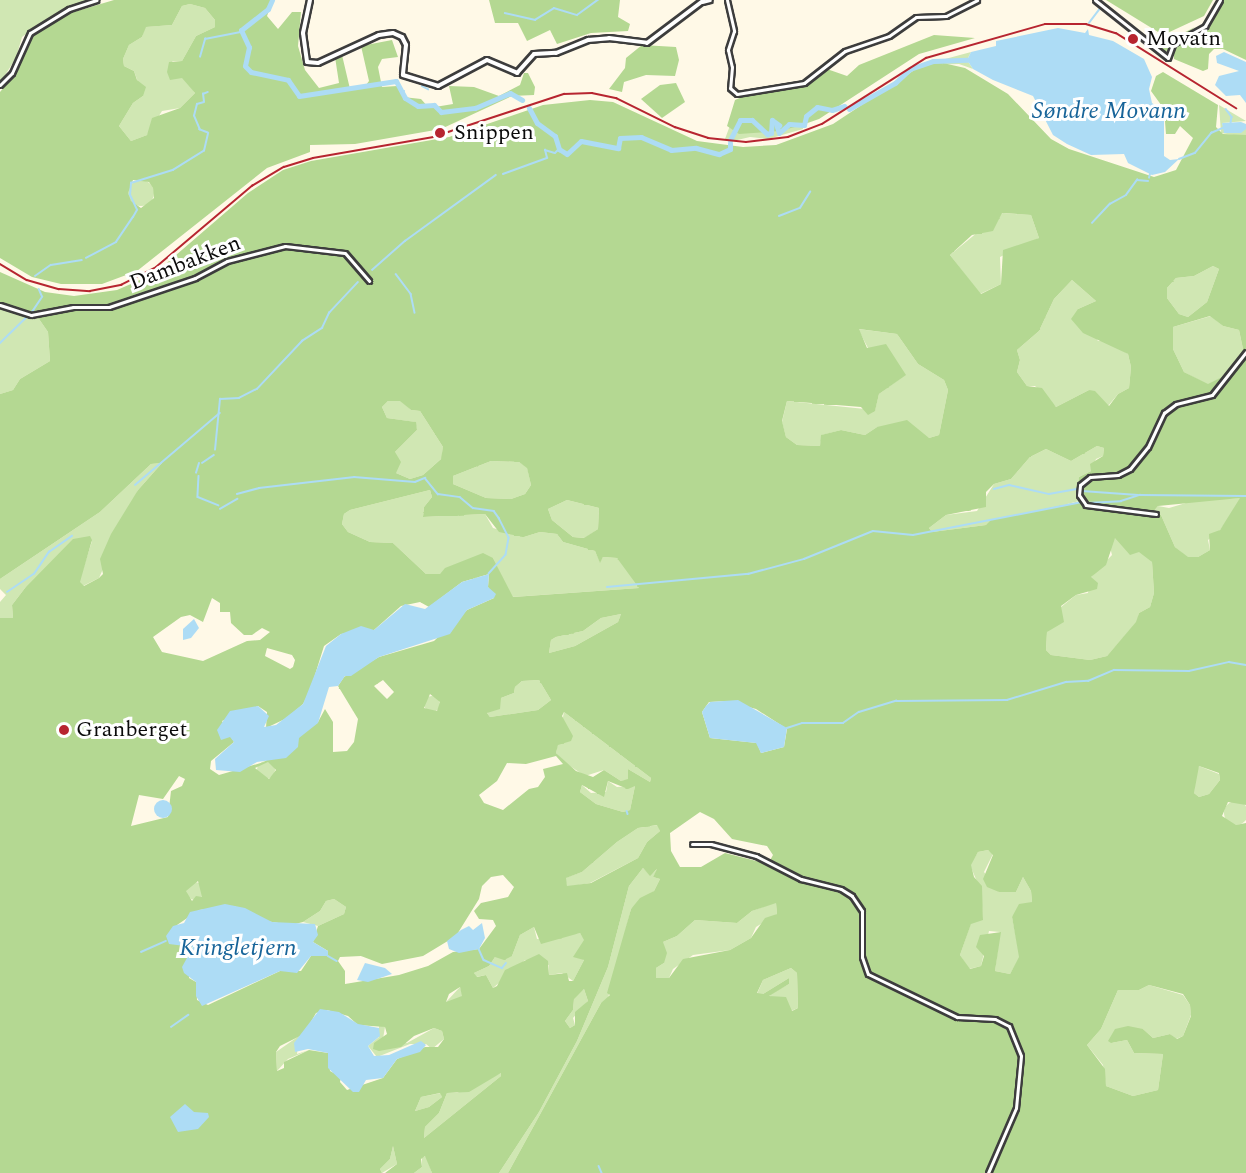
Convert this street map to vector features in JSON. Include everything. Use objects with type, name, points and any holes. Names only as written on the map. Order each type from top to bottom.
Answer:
[{"type":"street","points":[[0,85],[12,73],[30,33],[69,9],[97,0]]},
{"type":"street","points":[[310,0],[303,33],[307,62],[315,64],[383,34],[393,33],[406,45],[403,75],[438,86],[487,60],[517,73],[534,54],[556,53],[588,40],[609,38],[647,43],[702,1],[710,0]]},
{"type":"street","points":[[727,0],[734,32],[728,50],[732,67],[729,86],[736,94],[808,81],[845,51],[889,36],[916,17],[945,16],[977,0]]},
{"type":"street","points":[[1095,0],[1168,58],[1173,44],[1205,26],[1220,0]]},
{"type":"street","name":"Dambakken","points":[[0,304],[31,315],[72,307],[109,307],[195,278],[227,261],[285,246],[345,253],[369,281]]},
{"type":"street","points":[[1156,514],[1086,505],[1079,495],[1080,485],[1090,477],[1118,475],[1130,469],[1148,447],[1164,413],[1176,404],[1212,395],[1246,352]]},
{"type":"street","points":[[692,844],[699,842],[756,856],[801,879],[841,889],[852,896],[862,911],[862,957],[868,974],[957,1017],[995,1019],[1009,1026],[1020,1056],[1016,1108],[988,1173]]},
{"type":"green space","points":[[0,0],[91,0],[44,21],[22,37],[16,58],[0,83]]},
{"type":"green space","points":[[114,0],[273,0],[267,16],[278,29],[292,12],[301,12],[298,46],[305,70],[319,88],[339,83],[335,57],[342,55],[350,89],[366,85],[369,81],[361,46],[392,40],[398,57],[382,59],[378,67],[382,87],[397,86],[403,97],[421,99],[429,108],[453,104],[449,86],[474,87],[499,96],[520,85],[524,73],[528,73],[535,87],[534,95],[512,96],[441,129],[355,144],[310,145],[310,152],[267,168],[137,271],[102,284],[61,284],[32,277],[0,258],[0,92],[15,74],[26,42],[33,34],[67,14]],"holes":[[[190,4],[205,8],[215,20],[215,27],[196,36],[182,61],[169,62],[167,72],[170,80],[182,78],[195,93],[180,108],[152,118],[147,135],[131,141],[119,126],[133,103],[143,96],[146,87],[137,80],[134,71],[124,66],[123,59],[129,45],[142,37],[146,27],[172,25],[182,6]],[[133,180],[149,182],[153,188],[154,198],[141,208],[131,201],[128,193]]]},
{"type":"green space","points":[[489,0],[620,0],[618,17],[630,24],[628,31],[591,33],[557,44],[550,30],[527,41],[518,23],[495,23]]},
{"type":"green space","points":[[1106,0],[1213,0],[1204,16],[1163,35]]},
{"type":"green space","points":[[1221,0],[1246,0],[1246,60],[1223,49],[1214,49],[1209,54],[1208,69],[1203,71],[1174,59],[1174,48],[1203,32]]},
{"type":"green space","points":[[190,4],[205,8],[215,20],[215,27],[196,36],[182,61],[172,61],[195,93],[180,108],[162,111],[147,135],[131,141],[119,126],[133,103],[143,96],[134,71],[124,66],[123,59],[129,45],[142,37],[145,27],[172,25],[182,6]]},
{"type":"green space","points":[[1195,27],[1164,53],[1148,36],[1168,41]]},
{"type":"green space","points":[[934,35],[975,38],[919,54],[819,119],[779,131],[739,134],[727,126],[735,100],[746,95],[809,82],[824,68],[847,76],[859,65]]},
{"type":"green space","points":[[642,45],[676,47],[679,60],[675,76],[646,75],[624,82],[622,92],[609,89],[625,68],[626,58]]},
{"type":"green space","points":[[971,52],[967,60],[973,69],[959,64],[923,65]]},
{"type":"green space","points":[[943,63],[965,68],[1008,94],[1051,139],[1069,149],[1154,177],[1176,170],[1193,138],[1180,126],[1175,134],[1166,134],[1164,109],[1151,91],[1156,76],[1163,72],[1218,105],[1216,127],[1223,134],[1246,135],[1246,805],[1228,802],[1222,816],[1236,825],[1246,823],[1246,1173],[508,1173],[601,1003],[610,995],[607,993],[631,909],[640,898],[654,891],[660,879],[653,877],[657,869],[650,876],[643,868],[629,886],[608,967],[577,1041],[539,1112],[499,1173],[432,1173],[425,1156],[421,1159],[422,1167],[414,1173],[385,1173],[397,1164],[393,1146],[390,1159],[380,1169],[382,1173],[0,1173],[0,618],[13,618],[12,605],[25,588],[73,539],[90,536],[92,540],[80,582],[84,586],[99,578],[103,574],[100,559],[111,534],[138,490],[162,463],[151,464],[100,512],[0,579],[0,394],[13,390],[20,379],[50,361],[48,332],[39,319],[0,307],[0,272],[45,292],[74,296],[117,290],[154,274],[248,193],[283,170],[311,161],[449,137],[543,105],[590,100],[613,102],[697,141],[743,147],[776,145],[833,124],[922,65]],"holes":[[[1002,213],[1031,215],[1039,238],[1003,250],[1001,284],[981,294],[950,255],[972,235],[993,231]],[[1213,266],[1219,269],[1207,302],[1188,317],[1179,314],[1167,298],[1167,288],[1176,278],[1194,276]],[[1072,280],[1096,301],[1078,309],[1071,319],[1083,333],[1128,354],[1131,367],[1129,388],[1118,394],[1109,406],[1095,391],[1089,390],[1056,407],[1042,388],[1027,386],[1017,372],[1020,360],[1017,350],[1039,331],[1054,299]],[[1210,316],[1223,326],[1239,330],[1243,349],[1226,375],[1208,384],[1184,372],[1173,349],[1173,327]],[[859,329],[897,334],[918,364],[944,380],[948,390],[939,435],[929,438],[907,420],[877,427],[865,435],[841,430],[821,435],[820,446],[797,445],[786,437],[782,421],[787,401],[861,407],[868,415],[875,411],[879,394],[906,375],[886,344],[867,348]],[[388,401],[400,401],[411,410],[420,411],[443,447],[441,459],[423,475],[410,479],[396,473],[401,462],[395,452],[417,430],[416,422],[387,418],[382,407]],[[1097,446],[1104,448],[1103,456],[1090,464],[1091,471],[1079,477],[1078,502],[991,520],[986,525],[932,532],[929,528],[946,515],[986,507],[986,492],[994,484],[1011,479],[1030,457],[1046,449],[1071,461]],[[491,461],[519,462],[527,468],[531,485],[525,494],[511,499],[486,498],[453,484],[453,476]],[[430,490],[432,497],[424,507],[423,517],[485,514],[499,532],[524,537],[540,532],[557,534],[563,542],[595,551],[600,563],[603,557],[617,558],[639,588],[513,597],[493,558],[483,553],[445,568],[440,574],[426,574],[393,543],[370,542],[348,532],[342,524],[344,514],[350,510]],[[1240,498],[1220,530],[1209,534],[1210,550],[1198,557],[1188,557],[1175,547],[1161,515],[1153,512],[1158,506]],[[567,500],[599,508],[598,529],[584,538],[573,537],[552,520],[548,509]],[[1115,538],[1130,555],[1139,552],[1152,562],[1154,593],[1150,607],[1139,613],[1136,622],[1107,656],[1090,660],[1051,655],[1046,650],[1047,632],[1064,622],[1061,606],[1076,595],[1097,589],[1098,583],[1091,577],[1106,565]],[[489,574],[488,587],[494,598],[467,610],[434,641],[379,657],[344,677],[338,686],[358,719],[354,742],[347,751],[333,752],[333,722],[325,709],[318,722],[264,762],[219,775],[210,769],[211,761],[234,742],[222,721],[258,706],[267,712],[266,728],[287,718],[303,704],[310,691],[324,646],[341,634],[374,630],[401,606],[420,602],[429,607],[462,582]],[[212,598],[220,603],[220,612],[230,612],[231,623],[244,635],[252,635],[262,628],[270,632],[260,640],[247,641],[203,661],[162,652],[153,637],[181,617],[190,615],[203,622]],[[621,614],[618,622],[575,646],[549,653],[551,640],[583,631],[601,618]],[[267,648],[292,655],[295,660],[290,669],[265,656]],[[383,680],[394,692],[387,699],[374,686]],[[539,680],[551,700],[538,710],[490,717],[487,713],[500,709],[501,698],[514,693],[515,687],[522,681]],[[430,694],[440,702],[437,711],[424,708]],[[727,701],[756,709],[787,729],[784,747],[761,753],[757,743],[710,738],[702,712],[709,702]],[[564,712],[651,778],[650,782],[628,769],[628,779],[621,781],[604,770],[593,777],[576,771],[556,753],[558,745],[571,741],[573,736],[562,716]],[[556,756],[563,764],[543,769],[545,777],[538,787],[529,789],[503,810],[484,803],[479,795],[497,781],[507,763],[526,764]],[[268,762],[276,770],[269,779],[255,768]],[[1199,766],[1219,773],[1220,780],[1209,794],[1199,797],[1194,793]],[[179,776],[185,779],[182,786],[171,791],[168,817],[131,826],[139,795],[163,799]],[[608,781],[628,789],[635,786],[630,810],[623,812],[596,804],[580,792],[582,785],[604,797]],[[700,812],[714,819],[732,839],[767,846],[773,855],[768,864],[725,853],[701,867],[680,867],[671,851],[670,833]],[[657,825],[660,831],[647,842],[638,858],[591,883],[567,886],[566,878],[582,872],[617,842],[638,828]],[[988,850],[993,855],[983,879],[987,887],[999,892],[1016,892],[1023,877],[1031,891],[1032,902],[1019,904],[1012,917],[1019,957],[1010,974],[995,971],[1001,932],[980,935],[976,947],[984,956],[981,966],[970,969],[960,955],[971,924],[983,920],[982,886],[974,877],[971,865],[978,852]],[[503,875],[514,887],[508,897],[481,903],[474,911],[479,919],[493,920],[496,926],[479,949],[453,952],[428,966],[399,975],[345,984],[345,971],[338,961],[340,957],[361,956],[382,964],[423,956],[456,936],[479,899],[482,886],[491,877]],[[198,881],[202,897],[196,896],[192,901],[186,891]],[[334,899],[346,907],[344,914],[318,926],[313,942],[328,951],[311,956],[301,971],[280,971],[208,1005],[197,1000],[196,982],[189,978],[192,944],[169,944],[177,925],[199,910],[234,906],[266,921],[291,925],[303,922],[320,911],[326,901]],[[776,903],[777,914],[765,918],[751,938],[730,950],[683,959],[669,978],[656,978],[656,968],[664,963],[667,953],[663,942],[677,936],[695,920],[737,923],[752,911]],[[534,927],[541,944],[580,933],[584,940],[573,957],[584,960],[573,981],[569,981],[567,973],[549,975],[548,961],[539,954],[505,970],[497,986],[493,988],[486,975],[477,977],[474,973],[489,966],[495,957],[504,960],[512,956],[520,935]],[[791,968],[797,973],[798,1008],[792,1011],[786,997],[769,996],[789,984],[789,978],[763,994],[757,993],[763,980]],[[1149,985],[1183,994],[1190,1005],[1191,1016],[1183,1036],[1177,1039],[1170,1034],[1153,1038],[1143,1029],[1128,1026],[1115,1029],[1108,1041],[1111,1043],[1127,1040],[1134,1053],[1163,1054],[1158,1090],[1133,1096],[1106,1086],[1105,1069],[1087,1045],[1101,1029],[1118,990],[1139,990]],[[460,987],[462,996],[446,1002],[449,994]],[[584,989],[588,1001],[575,1012],[575,1025],[570,1028],[565,1021],[573,1010],[574,999]],[[327,1010],[348,1016],[358,1025],[385,1027],[387,1034],[374,1043],[373,1049],[379,1051],[401,1047],[414,1036],[434,1028],[442,1031],[444,1039],[438,1047],[425,1047],[397,1059],[383,1078],[347,1090],[340,1082],[341,1077],[330,1071],[328,1053],[309,1050],[284,1062],[284,1068],[277,1071],[276,1052],[280,1046],[304,1034],[316,1013]],[[501,1073],[501,1076],[424,1138],[425,1127],[439,1113],[447,1093],[469,1092]],[[440,1093],[442,1097],[429,1107],[415,1111],[421,1097]]]},
{"type":"green space","points":[[676,83],[685,102],[662,118],[641,99],[660,85]]},
{"type":"green space","points":[[1219,105],[1246,121],[1222,123],[1225,131],[1246,129],[1246,137],[1221,133]]},
{"type":"green space","points":[[732,120],[802,120],[803,129],[768,139],[750,137],[733,141],[725,139]]},
{"type":"green space","points":[[141,180],[150,184],[154,193],[150,202],[141,206],[132,202],[128,193],[132,184]]},
{"type":"green space","points":[[1001,213],[1031,215],[1039,238],[1000,257],[1001,284],[980,294],[950,255]]},
{"type":"green space","points":[[1213,266],[1219,269],[1207,302],[1188,317],[1179,314],[1167,298],[1167,288],[1176,278],[1194,276]]},
{"type":"green space","points":[[1072,280],[1096,301],[1078,309],[1098,341],[1107,341],[1128,354],[1131,367],[1129,388],[1118,394],[1108,406],[1089,390],[1056,407],[1035,386],[1027,386],[1017,372],[1020,360],[1017,350],[1039,331],[1054,299]]},
{"type":"green space","points":[[0,307],[39,319],[48,332],[50,361],[20,379],[13,390],[0,394]]},
{"type":"green space","points":[[1211,316],[1223,326],[1239,330],[1243,349],[1226,375],[1208,385],[1184,372],[1173,349],[1173,327]]},
{"type":"green space","points":[[858,329],[897,334],[918,364],[944,380],[948,390],[939,435],[929,438],[877,427],[865,435],[841,430],[822,435],[820,446],[797,445],[786,437],[782,422],[787,401],[875,410],[879,394],[905,375],[868,348]]},
{"type":"green space","points":[[400,400],[411,410],[420,411],[443,447],[442,458],[423,475],[410,479],[396,473],[395,452],[417,430],[415,422],[387,418],[382,407],[388,401]]},
{"type":"green space","points":[[1097,446],[1104,448],[1103,456],[1096,459],[1091,471],[1079,477],[1079,501],[986,525],[932,532],[929,528],[946,515],[977,511],[994,484],[1011,479],[1030,457],[1046,449],[1071,461]]},
{"type":"green space","points":[[491,461],[519,462],[527,467],[531,485],[525,494],[511,499],[486,498],[453,484],[453,476]]},
{"type":"green space","points":[[162,463],[138,490],[99,578],[83,586],[79,582],[92,541],[25,588],[12,605],[13,618],[0,618],[0,602],[6,595],[0,589],[0,579],[100,512],[151,464]]},
{"type":"green space","points":[[430,490],[432,497],[424,507],[423,517],[485,514],[493,528],[524,537],[540,532],[557,534],[563,542],[595,551],[600,562],[603,557],[617,558],[637,580],[639,588],[512,597],[493,558],[440,574],[426,574],[393,543],[370,542],[348,532],[342,524],[344,514],[350,510]]},
{"type":"green space","points":[[1240,498],[1241,502],[1220,530],[1208,540],[1210,550],[1198,557],[1188,558],[1175,547],[1161,515],[1153,512],[1158,506],[1169,508],[1196,500]]},
{"type":"green space","points":[[567,500],[599,508],[598,529],[585,538],[573,537],[552,520],[548,509]]},
{"type":"green space","points":[[1115,537],[1148,556],[1152,562],[1154,593],[1150,607],[1139,613],[1137,622],[1107,656],[1090,660],[1051,655],[1046,650],[1047,632],[1061,607],[1076,595],[1088,593],[1091,577],[1112,555],[1110,547]]},
{"type":"green space","points":[[621,614],[618,622],[575,646],[549,653],[551,640],[556,637],[583,631],[601,618]]},
{"type":"green space","points":[[539,680],[551,700],[538,710],[490,717],[487,713],[501,698],[514,693],[515,687],[522,681]]},
{"type":"green space","points":[[432,696],[438,698],[440,704],[438,710],[432,712],[426,710],[424,704],[426,698]]},
{"type":"green space","points":[[564,712],[651,778],[650,782],[628,769],[628,780],[621,781],[604,770],[585,776],[567,764],[556,753]]},
{"type":"green space","points":[[266,761],[272,764],[275,770],[272,776],[266,779],[260,776],[257,770],[260,764]]},
{"type":"green space","points":[[1199,766],[1219,774],[1220,780],[1209,794],[1199,797],[1194,793],[1195,774]]},
{"type":"green space","points":[[608,781],[617,787],[635,786],[630,810],[623,812],[596,804],[580,792],[582,785],[591,793],[606,792]]},
{"type":"green space","points":[[1236,801],[1244,805],[1248,813],[1244,821],[1236,825],[1228,821],[1224,813],[1228,805]]},
{"type":"green space","points":[[658,825],[660,831],[647,842],[638,858],[590,883],[567,887],[565,878],[582,872],[617,842],[638,828]]},
{"type":"green space","points":[[988,850],[993,854],[984,872],[999,892],[1016,892],[1023,877],[1031,891],[1032,902],[1012,917],[1020,957],[1010,974],[995,971],[1000,932],[989,931],[981,966],[969,969],[960,955],[971,923],[983,919],[981,891],[970,865],[978,852]]},
{"type":"green space","points":[[643,868],[650,875],[658,869],[653,877],[660,879],[654,891],[631,909],[607,1002],[601,1003],[508,1173],[499,1173],[539,1112],[577,1041],[608,967],[629,886]]},
{"type":"green space","points":[[195,882],[201,885],[204,891],[201,897],[195,900],[189,897],[186,891],[189,885]]},
{"type":"green space","points":[[334,899],[346,907],[344,914],[318,926],[303,922],[320,911],[326,901]]},
{"type":"green space","points":[[776,902],[777,914],[756,927],[751,938],[730,950],[693,955],[673,969],[669,978],[656,978],[656,968],[664,963],[663,942],[677,936],[695,920],[737,923],[752,911]]},
{"type":"green space","points":[[534,927],[537,939],[580,933],[585,940],[580,957],[584,960],[573,981],[562,973],[549,975],[549,965],[525,960],[493,988],[486,975],[476,977],[474,973],[489,966],[495,957],[512,956],[520,935]]},
{"type":"green space","points":[[791,968],[797,973],[798,1008],[791,1011],[769,995],[789,984],[789,978],[763,994],[757,994],[763,980]]},
{"type":"green space","points":[[1149,985],[1183,995],[1190,1005],[1191,1015],[1183,1036],[1176,1039],[1170,1034],[1153,1038],[1143,1029],[1111,1043],[1127,1040],[1134,1053],[1163,1054],[1158,1090],[1133,1096],[1106,1086],[1103,1065],[1087,1045],[1101,1029],[1118,990],[1139,990]]},
{"type":"green space","points":[[460,987],[463,996],[450,1004],[446,1002]]},
{"type":"green space","points":[[584,989],[588,1001],[573,1018],[575,1025],[570,1028],[565,1021],[573,1010],[574,998]]},
{"type":"green space","points":[[379,1025],[385,1027],[383,1039],[407,1043],[434,1028],[442,1031],[444,1039],[432,1049],[426,1044],[410,1044],[377,1057],[368,1046],[379,1037]]},
{"type":"green space","points":[[299,1036],[297,1054],[309,1050],[288,1059],[277,1071],[276,1052]]},
{"type":"green space","points":[[501,1073],[501,1076],[424,1138],[425,1127],[439,1113],[447,1093],[457,1093]]},
{"type":"green space","points":[[441,1093],[442,1097],[429,1107],[415,1111],[421,1097]]},
{"type":"green space","points":[[393,1146],[397,1164],[382,1173],[380,1169],[390,1159]]},
{"type":"green space","points":[[426,1156],[432,1173],[414,1173],[422,1167],[422,1157]]},
{"type":"water","name":"Søndre Movann","points":[[1058,28],[1085,33],[1088,29],[1089,35],[1113,41],[1144,59],[1152,77],[1149,89],[1152,103],[1161,109],[1164,117],[1164,156],[1170,160],[1179,159],[1165,172],[1152,175],[1128,163],[1124,154],[1091,155],[1067,144],[1053,135],[1033,96],[993,80],[973,69],[967,60],[971,52],[996,46],[996,41]]},
{"type":"water","points":[[1224,52],[1246,62],[1246,103],[1240,95],[1226,96],[1215,85],[1219,76],[1239,71],[1217,63],[1216,56]]},
{"type":"water","points":[[1222,123],[1246,124],[1246,129],[1241,133],[1224,133]]},
{"type":"water","points":[[489,574],[488,587],[496,594],[494,598],[467,610],[450,634],[379,657],[351,676],[345,676],[338,686],[329,687],[318,723],[299,738],[298,747],[286,758],[257,762],[240,772],[216,770],[215,759],[234,742],[230,737],[221,740],[217,730],[230,711],[258,706],[269,716],[264,727],[276,725],[303,704],[326,646],[341,634],[361,626],[374,630],[405,604],[425,609],[462,582]]},
{"type":"water","points":[[194,619],[199,628],[191,638],[183,640],[183,629]]},
{"type":"water","points":[[738,700],[787,728],[784,747],[761,753],[756,743],[710,738],[702,712],[706,706],[710,702]]},
{"type":"water","points":[[163,800],[169,803],[172,809],[169,815],[163,818],[157,815],[154,809],[157,803]]},
{"type":"water","name":"Kringletjern","points":[[225,904],[245,908],[272,922],[315,924],[318,935],[313,942],[328,951],[328,956],[311,956],[297,973],[280,971],[202,1006],[196,996],[196,982],[184,973],[182,967],[193,947],[169,944],[166,936],[173,926],[184,923],[190,912]]},
{"type":"water","points":[[482,923],[485,938],[479,949],[459,953],[449,949],[447,941],[461,930],[469,926],[473,930]]},
{"type":"water","points":[[365,963],[385,968],[392,974],[368,982],[357,980]]},
{"type":"water","points":[[320,1009],[339,1012],[358,1024],[379,1028],[380,1036],[368,1046],[374,1056],[389,1055],[421,1041],[426,1045],[420,1052],[397,1059],[383,1078],[366,1080],[359,1092],[353,1092],[328,1068],[328,1053],[308,1049],[295,1052],[294,1043]]},
{"type":"water","points":[[185,1104],[194,1112],[208,1113],[209,1117],[198,1129],[178,1132],[170,1117]]},
{"type":"waterway","points":[[272,0],[268,9],[241,30],[249,47],[245,66],[251,72],[288,80],[299,96],[396,81],[405,98],[418,106],[434,105],[441,112],[475,108],[510,93],[522,100]]},
{"type":"waterway","points":[[505,13],[535,20],[554,8],[577,15],[598,0]]},
{"type":"waterway","points":[[1089,23],[1101,7]]},
{"type":"waterway","points":[[200,57],[205,39],[240,32]]},
{"type":"waterway","points":[[849,109],[895,83],[910,69],[933,61],[967,60]]},
{"type":"waterway","points":[[450,78],[457,73]]},
{"type":"waterway","points":[[422,86],[428,89]]},
{"type":"waterway","points":[[86,258],[116,242],[133,217],[137,210],[130,195],[131,183],[173,170],[204,151],[208,133],[200,130],[194,116],[197,104],[204,102],[203,94],[208,92]]},
{"type":"waterway","points":[[776,124],[779,133],[789,124],[804,125],[806,116],[817,107],[832,110],[844,106]]},
{"type":"waterway","points":[[529,108],[537,123],[555,136],[559,149],[567,154],[581,141],[618,148],[620,138],[641,137],[671,150],[696,148],[719,154],[730,149],[730,143]]},
{"type":"waterway","points":[[1226,109],[1232,117],[1231,123]]},
{"type":"waterway","points":[[730,140],[740,120],[752,120],[767,134],[771,133],[772,120],[779,125]]},
{"type":"waterway","points":[[1179,159],[1195,153],[1211,133],[1225,127]]},
{"type":"waterway","points":[[503,174],[547,158],[545,150],[555,153],[559,149]]},
{"type":"waterway","points":[[1149,178],[1150,174]]},
{"type":"waterway","points":[[372,270],[405,241],[496,175]]},
{"type":"waterway","points":[[1092,223],[1110,204],[1126,195],[1137,180],[1148,181]]},
{"type":"waterway","points":[[779,216],[800,208],[810,192]]},
{"type":"waterway","points":[[35,276],[51,265],[82,260]]},
{"type":"waterway","points":[[396,274],[411,294],[415,313]]},
{"type":"waterway","points":[[215,450],[220,399],[239,398],[257,389],[302,341],[322,328],[329,313],[358,282]]},
{"type":"waterway","points":[[0,343],[32,312],[42,297],[39,290]]},
{"type":"waterway","points":[[135,485],[220,413]]},
{"type":"waterway","points":[[202,463],[214,455]]},
{"type":"waterway","points":[[196,473],[199,463]]},
{"type":"waterway","points":[[199,476],[198,497],[218,505]]},
{"type":"waterway","points":[[237,494],[259,488],[354,477],[415,482],[425,478],[438,494],[460,497],[473,508],[494,511],[499,518],[509,538],[506,555],[489,574]]},
{"type":"waterway","points":[[994,489],[1009,485],[1049,494],[1077,489]]},
{"type":"waterway","points":[[1082,491],[1138,495]]},
{"type":"waterway","points":[[1087,503],[1121,501],[1140,495],[1246,496]]},
{"type":"waterway","points":[[220,509],[237,499]]},
{"type":"waterway","points":[[607,587],[748,574],[804,559],[873,531],[913,535],[1082,502]]},
{"type":"waterway","points":[[7,592],[34,574],[49,552],[72,536]]},
{"type":"waterway","points":[[787,728],[802,723],[843,723],[859,712],[896,701],[1007,700],[1066,682],[1088,681],[1114,670],[1189,671],[1229,662],[1246,665]]},
{"type":"waterway","points":[[141,952],[166,941]]},
{"type":"waterway","points":[[479,949],[484,960],[502,968],[506,963]]},
{"type":"waterway","points":[[328,956],[337,961]]},
{"type":"waterway","points":[[171,1027],[188,1015]]},
{"type":"waterway","points":[[599,1166],[602,1173]]},
{"type":"railway","points":[[0,264],[27,280],[59,289],[90,291],[121,285],[156,267],[252,186],[284,167],[313,158],[433,137],[564,94],[592,93],[616,98],[675,127],[708,138],[746,142],[788,137],[822,124],[926,58],[1045,24],[1086,24],[1116,33],[1236,108]]},
{"type":"place","name":"Movatn","points":[[1133,39]]},
{"type":"place","name":"Snippen","points":[[440,133]]},
{"type":"place","name":"Granberget","points":[[64,730]]}]
